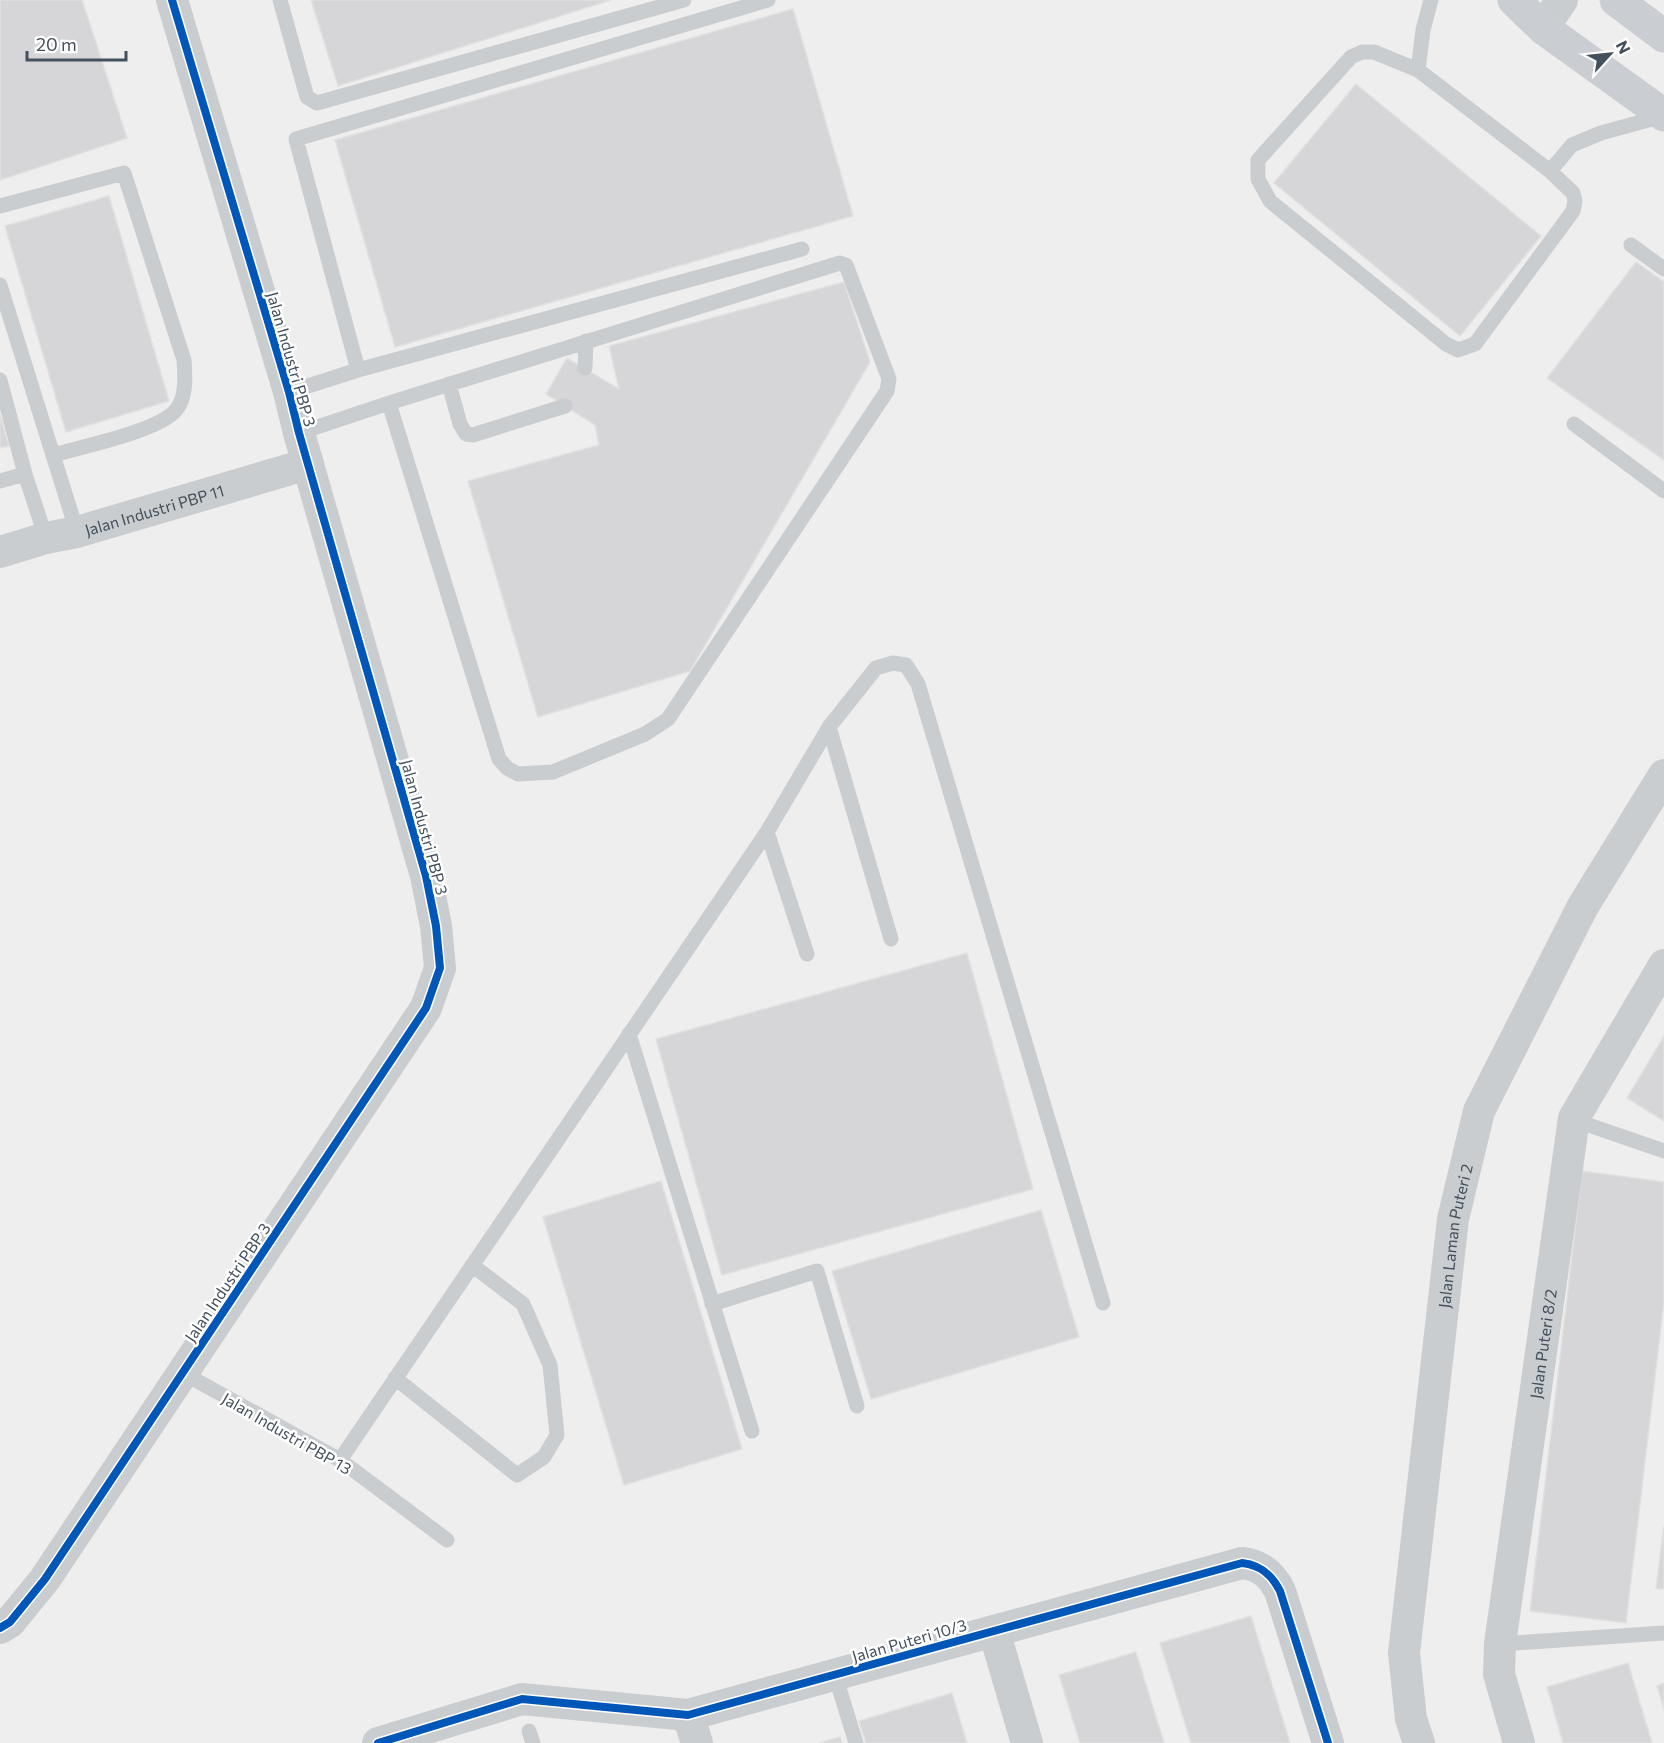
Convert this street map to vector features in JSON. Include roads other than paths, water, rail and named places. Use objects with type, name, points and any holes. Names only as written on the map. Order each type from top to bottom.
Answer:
[{"type":"main road","points":[[1514,0],[1543,28],[1664,115]]},
{"type":"main road","points":[[1616,0],[1664,36]]},
{"type":"street","name":"Jalan Industri PBP 3","points":[[0,1628],[10,1622],[45,1579],[183,1373],[426,1008],[440,968],[436,926],[426,876],[298,433],[289,392],[172,0]]},
{"type":"street","points":[[1543,28],[1562,0]]},
{"type":"street","name":"Jalan Industri PBP 11","points":[[0,552],[46,538],[77,532],[308,464]]},
{"type":"street","name":"Jalan Laman Puteri 2","points":[[1419,1743],[1412,1719],[1404,1653],[1453,1219],[1479,1111],[1582,906],[1664,775]]},
{"type":"street","name":"Jalan Puteri 8/2","points":[[1519,1743],[1499,1674],[1500,1644],[1574,1120],[1664,965]]},
{"type":"street","name":"Jalan Puteri 10/3","points":[[378,1743],[522,1699],[692,1729],[835,1675],[1242,1563],[1253,1564],[1275,1580],[1281,1592],[1328,1743]]},
{"type":"street","points":[[994,1631],[1027,1743]]},
{"type":"lane","points":[[280,0],[307,97],[317,104],[684,0]]},
{"type":"lane","points":[[358,370],[296,139],[768,0]]},
{"type":"lane","points":[[1418,70],[1423,30],[1431,0]]},
{"type":"lane","points":[[1362,52],[1374,52],[1418,70],[1550,171],[1573,193],[1575,201],[1573,211],[1475,344],[1458,350],[1446,344],[1270,201],[1258,179],[1258,160],[1351,57],[1362,52]]},
{"type":"lane","points":[[1550,171],[1572,145],[1601,133],[1664,115]]},
{"type":"lane","points":[[0,206],[124,173],[184,360],[186,385],[176,410],[149,428],[53,455]]},
{"type":"lane","points":[[1631,245],[1664,269]]},
{"type":"lane","points":[[289,392],[358,370],[802,249]]},
{"type":"lane","points":[[298,433],[388,403],[840,263],[846,265],[889,379],[887,391],[668,719],[645,734],[553,772],[518,774],[507,768],[499,759],[388,403]]},
{"type":"lane","points":[[0,285],[77,532]]},
{"type":"lane","points":[[585,368],[586,341]]},
{"type":"lane","points":[[0,380],[25,474],[46,538]]},
{"type":"lane","points":[[449,384],[460,424],[466,434],[473,435],[565,406]]},
{"type":"lane","points":[[1574,424],[1664,491]]},
{"type":"lane","points":[[0,481],[25,474]]},
{"type":"lane","points":[[340,1460],[767,831],[830,727],[876,668],[893,663],[906,665],[918,684],[1103,1303]]},
{"type":"lane","points":[[830,727],[891,939]]},
{"type":"lane","points":[[767,831],[807,954]]},
{"type":"lane","points":[[629,1035],[752,1431]]},
{"type":"lane","points":[[1574,1120],[1664,1152]]},
{"type":"lane","points":[[395,1378],[517,1475],[544,1457],[557,1436],[550,1365],[523,1304],[472,1265]]},
{"type":"lane","points":[[712,1304],[817,1271],[858,1406]]},
{"type":"lane","name":"Jalan Industri PBP 13","points":[[183,1373],[340,1460],[447,1540]]},
{"type":"lane","points":[[1500,1644],[1664,1633]]},
{"type":"lane","points":[[835,1675],[856,1743]]}]
